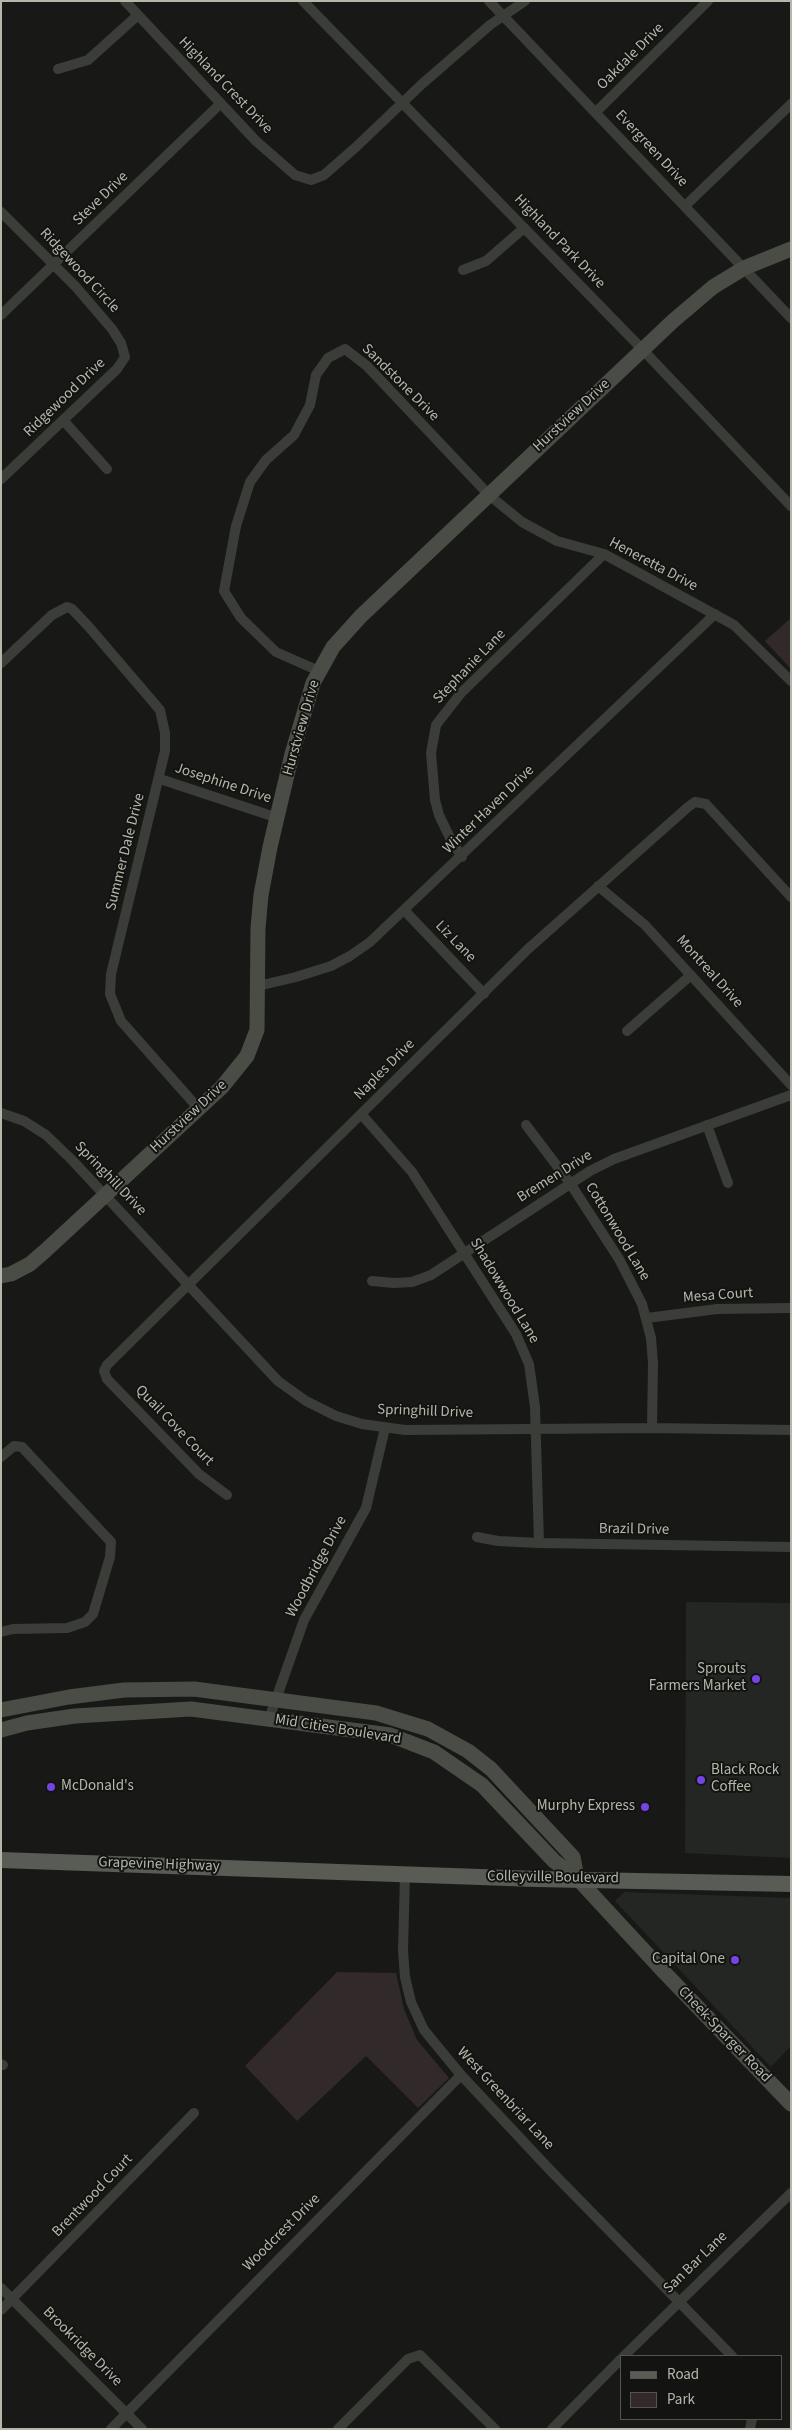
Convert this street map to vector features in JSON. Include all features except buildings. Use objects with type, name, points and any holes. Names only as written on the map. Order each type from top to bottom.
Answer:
[{"type":"main road","name":"Hurstview Drive","points":[[1,1276],[11,1274],[30,1264],[199,1109],[238,1069],[254,1044],[259,1016],[261,894],[292,754],[319,671],[333,647],[361,616],[643,350],[713,287],[744,268],[791,249]]},
{"type":"main road","name":"Mid Cities Boulevard","points":[[1,1710],[69,1696],[124,1690],[194,1689],[376,1713],[428,1730],[468,1751],[491,1769],[509,1786],[573,1857],[577,1878]]},
{"type":"main road","name":"Mid Cities Boulevard","points":[[1,1730],[52,1718],[157,1710],[191,1710],[390,1735],[435,1753],[482,1785],[554,1861],[577,1878]]},
{"type":"main road","name":"Grapevine Highway","points":[[1,1860],[316,1871]]},
{"type":"main road","name":"Colleyville Boulevard","points":[[316,1871],[791,1884]]},
{"type":"main road","name":"Cheek-Sparger Road","points":[[577,1878],[662,1971],[791,2104]]},
{"type":"street","name":"Highland Crest Drive","points":[[126,1],[220,104],[284,167],[295,175],[311,180],[324,175],[402,103]]},
{"type":"street","name":"Highland Park Drive","points":[[304,1],[643,350],[791,506]]},
{"type":"street","name":"Evergreen Drive","points":[[489,1],[791,318]]},
{"type":"street","points":[[402,103],[482,32],[525,1]]},
{"type":"street","name":"Oakdale Drive","points":[[596,112],[708,1]]},
{"type":"street","points":[[58,69],[88,60],[138,15]]},
{"type":"street","name":"Steve Drive","points":[[1,315],[220,104]]},
{"type":"street","points":[[685,206],[791,104]]},
{"type":"street","name":"Ridgewood Circle","points":[[1,212],[54,264],[112,329],[121,343],[125,357]]},
{"type":"street","points":[[463,270],[486,261],[524,228]]},
{"type":"street","name":"Sandstone Drive","points":[[319,671],[276,652],[241,618],[224,590],[236,526],[250,482],[266,460],[294,435],[310,405],[316,375],[328,358],[345,349],[367,366],[489,495]]},
{"type":"street","name":"Ridgewood Drive","points":[[1,479],[117,369],[125,357]]},
{"type":"street","points":[[63,420],[107,470]]},
{"type":"street","name":"Heneretta Drive","points":[[489,495],[522,522],[557,541],[604,554],[734,625],[791,681]]},
{"type":"street","name":"Stephanie Lane","points":[[462,857],[450,840],[439,815],[435,800],[430,753],[436,725],[462,693],[604,554]]},
{"type":"street","name":"Summer Dale Drive","points":[[1,663],[52,615],[67,607],[72,609],[89,627],[160,710],[164,720],[166,751],[113,965],[110,994],[121,1021],[199,1109]]},
{"type":"street","name":"Winter Haven Drive","points":[[258,986],[296,978],[331,966],[370,942],[462,857],[715,614]]},
{"type":"street","name":"Josephine Drive","points":[[160,779],[278,818]]},
{"type":"street","name":"Naples Drive","points":[[104,1374],[106,1365],[362,1115],[528,949],[688,807],[700,802],[706,804],[791,897]]},
{"type":"street","name":"Montreal Drive","points":[[598,886],[645,925],[791,1085]]},
{"type":"street","name":"Liz Lane","points":[[405,911],[484,994]]},
{"type":"street","points":[[627,1031],[691,975]]},
{"type":"street","name":"Bremen Drive","points":[[372,1282],[412,1282],[431,1275],[570,1183],[614,1159],[791,1094]]},
{"type":"street","name":"Springhill Drive","points":[[1,1113],[24,1121],[46,1135],[105,1194],[259,1361],[290,1391],[321,1410],[336,1416],[384,1428],[437,1430],[652,1428],[791,1430]]},
{"type":"street","name":"Shadowwood Lane","points":[[362,1115],[412,1172],[516,1334],[529,1364],[532,1375],[536,1429],[539,1543]]},
{"type":"street","name":"Cottonwood Lane","points":[[526,1125],[570,1183],[619,1260],[647,1318],[653,1363],[652,1428]]},
{"type":"street","points":[[707,1126],[728,1183]]},
{"type":"street","name":"Mesa Court","points":[[647,1318],[717,1309],[791,1308]]},
{"type":"street","name":"Quail Cove Court","points":[[104,1374],[199,1474],[227,1495]]},
{"type":"street","name":"Woodbridge Drive","points":[[269,1719],[274,1700],[304,1620],[366,1508],[384,1428]]},
{"type":"street","points":[[1,1457],[14,1446],[22,1447],[111,1542],[110,1557],[93,1614],[85,1622],[67,1628],[13,1629],[1,1632]]},
{"type":"street","name":"Brazil Drive","points":[[477,1537],[498,1541],[539,1543],[791,1547]]},
{"type":"street","name":"West Greenbriar Lane","points":[[406,1874],[403,1951],[405,1976],[411,2002],[424,2030],[461,2075],[731,2355]]},
{"type":"street","name":"Woodcrest Drive","points":[[111,2429],[461,2075]]},
{"type":"street","name":"Brentwood Court","points":[[1,2310],[194,2113]]},
{"type":"street","name":"San Bar Lane","points":[[625,2355],[679,2300],[791,2193]]},
{"type":"street","name":"Brookridge Drive","points":[[1,2288],[142,2429]]},
{"type":"street","points":[[338,2429],[408,2359],[420,2355],[495,2429]]},
{"type":"street","points":[[552,2429],[620,2360]]},
{"type":"shaded area","points":[[686,1602],[791,1603],[791,1858],[685,1853]]},
{"type":"shaded area","points":[[624,1892],[791,1898],[791,2046],[771,2067],[615,1901]]},
{"type":"green space","points":[[791,618],[791,669],[765,641]]},
{"type":"green space","points":[[337,1972],[396,1973],[404,2009],[417,2040],[449,2078],[418,2108],[366,2056],[297,2121],[245,2066]]},
{"type":"place","name":"Sprouts Farmers Market","points":[[756,1679]]},
{"type":"place","name":"Black Rock Coffee","points":[[701,1780]]},
{"type":"place","name":"McDonald's","points":[[51,1787]]},
{"type":"place","name":"Murphy Express","points":[[645,1807]]},
{"type":"place","name":"Capital One","points":[[735,1960]]}]
